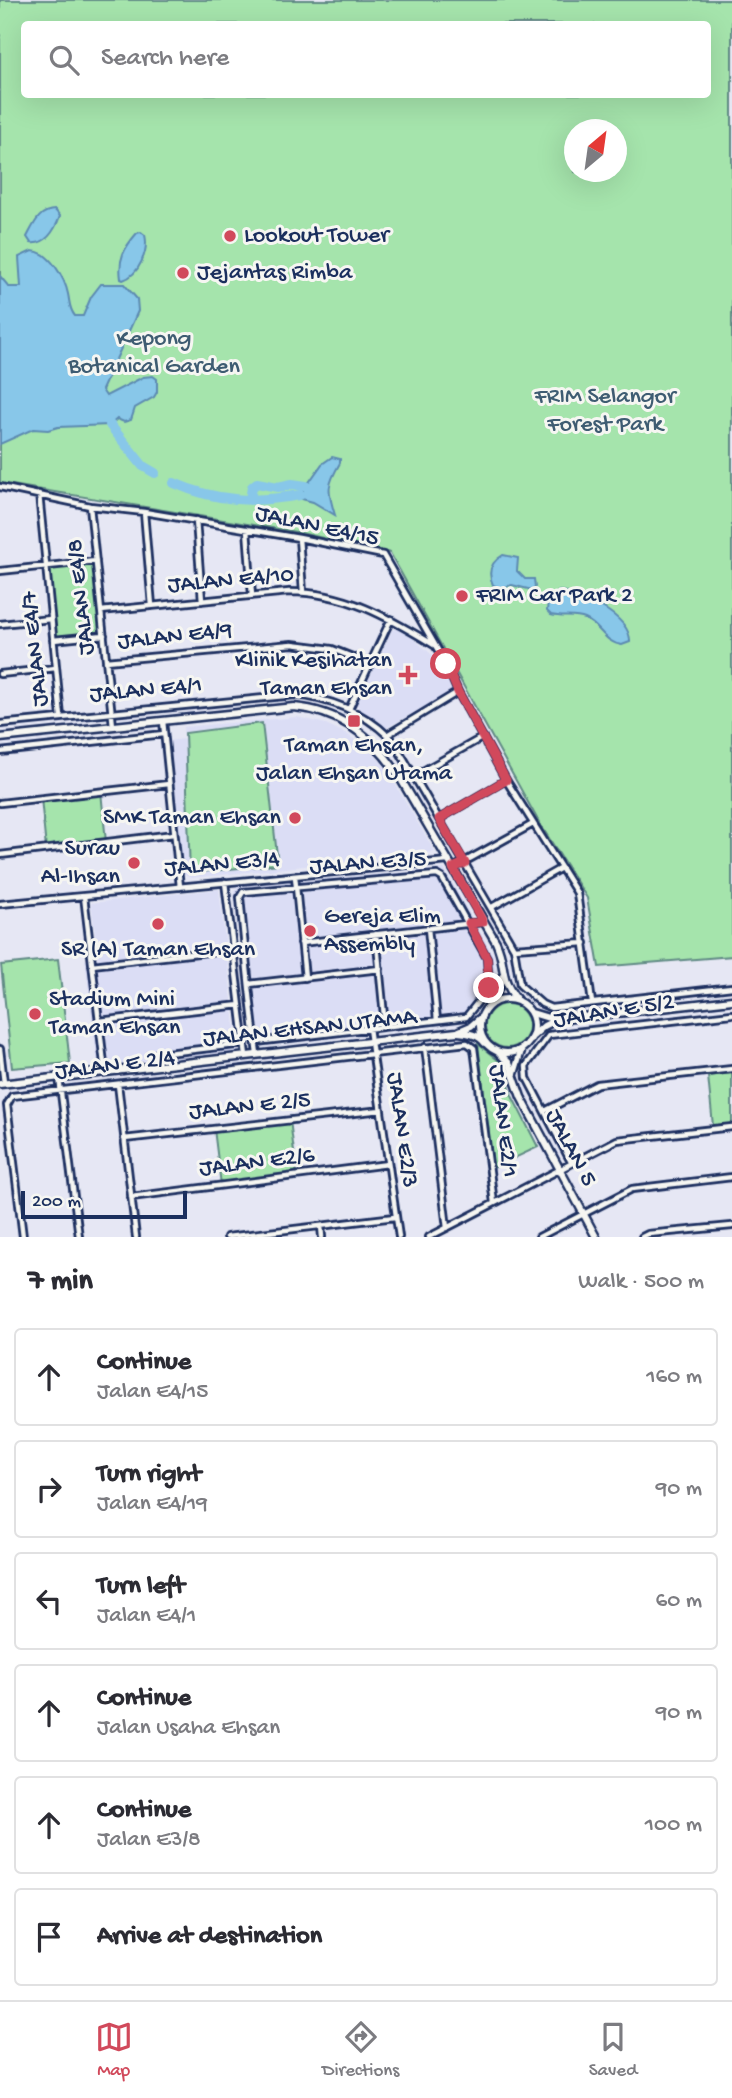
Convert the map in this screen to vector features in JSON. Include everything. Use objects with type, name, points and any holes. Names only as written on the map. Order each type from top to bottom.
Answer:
[{"type":"street","name":"JALAN E4/15","points":[[0,487],[90,506],[195,520],[383,555],[436,646],[506,780],[579,898],[592,1003]]},
{"type":"street","name":"JALAN E4/7","points":[[39,494],[61,717]]},
{"type":"street","name":"JALAN E4/8","points":[[90,506],[113,726]]},
{"type":"street","points":[[144,512],[152,606]]},
{"type":"street","points":[[195,520],[202,601]]},
{"type":"street","points":[[247,529],[252,596]]},
{"type":"street","points":[[299,538],[303,592]]},
{"type":"street","points":[[0,571],[96,561]]},
{"type":"street","name":"JALAN E4/10","points":[[101,611],[303,592],[349,600],[391,619],[436,646]]},
{"type":"street","points":[[0,624],[51,619]]},
{"type":"street","points":[[349,709],[391,619]]},
{"type":"street","points":[[53,640],[104,635]]},
{"type":"street","name":"JALAN E4/9","points":[[106,662],[292,644],[332,649],[370,664]]},
{"type":"street","points":[[0,674],[56,668]]},
{"type":"street","points":[[387,735],[458,692]]},
{"type":"street","points":[[294,707],[295,695]]},
{"type":"street","name":"JALAN E4/1","points":[[0,724],[295,695],[308,696],[349,709],[387,735],[414,776],[514,948],[520,985],[542,1004],[551,1008],[732,987]]},
{"type":"street","points":[[0,738],[294,707],[313,709],[345,723],[367,737],[385,754],[499,948],[502,975],[510,991],[532,1013],[556,1020]]},
{"type":"street","points":[[163,720],[180,887]]},
{"type":"street","points":[[0,752],[164,734]]},
{"type":"street","points":[[414,776],[483,737]]},
{"type":"street","points":[[439,819],[506,780]]},
{"type":"street","points":[[0,803],[169,783]]},
{"type":"street","name":"JALAN E3/4","points":[[0,904],[465,863],[533,824]]},
{"type":"street","points":[[0,855],[174,834]]},
{"type":"street","points":[[492,907],[561,868]]},
{"type":"street","name":"JALAN E3/5","points":[[249,984],[240,897],[243,892],[437,875],[442,878],[469,923]]},
{"type":"street","points":[[295,876],[305,978]]},
{"type":"street","points":[[225,883],[246,1056]]},
{"type":"street","points":[[84,896],[105,1072]]},
{"type":"street","points":[[301,943],[483,922]]},
{"type":"street","points":[[256,1042],[466,1017],[489,988],[487,958],[469,923]]},
{"type":"street","points":[[428,928],[437,1020]]},
{"type":"street","points":[[376,934],[386,1026]]},
{"type":"street","points":[[514,948],[585,943]]},
{"type":"street","points":[[92,965],[233,949]]},
{"type":"street","points":[[257,1055],[249,984],[380,969]]},
{"type":"street","points":[[502,975],[493,1003],[482,1016],[480,1030],[485,1043],[498,1052],[510,1054],[521,1051]]},
{"type":"street","points":[[661,996],[663,1007]]},
{"type":"street","points":[[493,1003],[507,999],[517,1000]]},
{"type":"street","points":[[514,1076],[521,1051],[544,1026],[556,1020],[732,1000]]},
{"type":"street","points":[[99,1021],[240,1005]]},
{"type":"street","points":[[532,1013],[535,1022],[533,1036]]},
{"type":"street","name":"JALAN E 5/2","points":[[545,1111],[527,1079],[526,1066],[549,1035],[732,1014]]},
{"type":"street","name":"JALAN EHSAN UTAMA","points":[[2,1083],[457,1032],[471,1026],[482,1016]]},
{"type":"street","name":"JALAN E2/3","points":[[369,1028],[399,1237]]},
{"type":"street","name":"JALAN EHSAN UTAMA","points":[[457,1032],[473,1035],[485,1043]]},
{"type":"street","points":[[150,1055],[244,1044]]},
{"type":"street","name":"JALAN E 2/4","points":[[23,1237],[7,1105],[12,1096],[425,1047],[471,1045]]},
{"type":"street","name":"JALAN E2/1","points":[[471,1045],[474,1048],[495,1203]]},
{"type":"street","points":[[425,1047],[447,1228]]},
{"type":"street","points":[[0,1049],[2,1083]]},
{"type":"street","name":"JALAN 5","points":[[498,1052],[506,1059],[521,1097],[596,1237]]},
{"type":"street","points":[[571,1162],[545,1111],[597,1084],[732,1069]]},
{"type":"street","points":[[59,1077],[79,1237]]},
{"type":"street","points":[[118,1084],[136,1237]]},
{"type":"street","name":"JALAN E 2/5","points":[[124,1139],[380,1110]]},
{"type":"street","points":[[429,1237],[617,1140],[732,1126]]},
{"type":"street","name":"JALAN E2/6","points":[[131,1197],[388,1164]]},
{"type":"street","points":[[539,1237],[632,1189],[732,1177]]},
{"type":"street","points":[[227,1237],[255,1236],[396,1217]]},
{"type":"street","points":[[321,1226],[323,1237]]},
{"type":"street","points":[[642,1237],[648,1234],[732,1226]]},
{"type":"shaded area","name":"Klinik Kesihatan Taman Ehsan","points":[[400,627],[438,660],[453,691],[386,728],[360,711],[357,704],[392,630]]},
{"type":"shaded area","name":"SMK Taman Ehsan","points":[[297,717],[326,724],[347,734],[376,756],[435,852],[192,878],[184,875],[168,741],[184,739],[183,727]]},
{"type":"shaded area","points":[[444,869],[494,956],[497,987],[468,1021],[251,1045],[234,892],[238,886]]},
{"type":"shaded area","points":[[219,889],[238,1051],[98,1067],[85,960],[98,958],[91,903]]},
{"type":"green space","points":[[0,0],[732,0],[732,956],[599,967],[587,898],[540,824],[390,553],[296,532],[0,483]]},
{"type":"green space","points":[[96,561],[104,635],[53,640],[46,566]]},
{"type":"green space","points":[[262,723],[278,864],[190,873],[185,733]]},
{"type":"green space","points":[[101,791],[106,842],[46,849],[41,798]]},
{"type":"green space","name":"Stadium Mini Taman Ehsan","points":[[58,959],[70,1063],[12,1068],[1,965]]},
{"type":"green space","points":[[507,1004],[522,1011],[529,1026],[522,1041],[507,1048],[492,1041],[485,1026],[492,1011]]},
{"type":"green space","points":[[478,1044],[504,1065],[512,1096],[538,1147],[493,1168]]},
{"type":"green space","points":[[732,1073],[732,1124],[713,1126],[708,1076]]},
{"type":"green space","points":[[290,1120],[297,1176],[221,1185],[214,1129]]},
{"type":"water","points":[[55,210],[60,216],[53,231],[42,242],[31,243],[27,237],[38,219],[45,212]]},
{"type":"water","points":[[141,232],[146,241],[142,262],[134,273],[123,280],[120,265],[123,254],[132,238]]},
{"type":"water","points":[[32,251],[45,256],[56,267],[64,281],[75,316],[83,316],[91,297],[101,284],[124,284],[137,299],[138,311],[102,390],[106,396],[143,377],[153,376],[157,379],[157,392],[154,397],[135,408],[131,420],[124,422],[117,419],[110,425],[33,429],[0,444],[0,276],[9,287],[21,287],[19,257]]},
{"type":"water","points":[[332,457],[340,459],[330,488],[335,515],[313,502],[298,498],[322,464]]},
{"type":"water","points":[[503,555],[518,558],[517,571],[525,579],[534,579],[535,587],[532,590],[512,585],[500,588],[493,585],[491,568]]},
{"type":"water","points":[[559,591],[591,601],[614,615],[628,632],[630,642],[616,644],[585,619],[551,615],[547,611],[548,601]]},
{"type":"waterway","points":[[110,425],[143,466],[155,473]]},
{"type":"waterway","points":[[174,483],[206,494],[236,499],[300,495]]},
{"type":"waterway","points":[[250,500],[252,487],[257,483],[278,487],[292,484],[306,486]]},
{"type":"place","name":"Lookout Tower","points":[[230,236]]},
{"type":"place","name":"Jejantas Rimba","points":[[183,273]]},
{"type":"place","name":"FRIM Car Park 2","points":[[462,596]]},
{"type":"place","name":"Klinik Kesihatan Taman Ehsan","points":[[408,675]]},
{"type":"place","name":"Taman Ehsan, Jalan Ehsan Utama","points":[[354,721]]},
{"type":"place","name":"SMK Taman Ehsan","points":[[295,818]]},
{"type":"place","name":"Surau Al-Ihsan","points":[[134,863]]},
{"type":"place","name":"SR (A) Taman Ehsan","points":[[158,924]]},
{"type":"place","name":"Gereja Elim Assembly","points":[[310,931]]},
{"type":"place","name":"Stadium Mini Taman Ehsan","points":[[35,1014]]},
{"type":"route","points":[[446,664],[458,692],[506,780],[439,819],[465,863],[453,868],[483,922],[469,923],[487,958],[489,988]]},
{"type":"park label","name":"Kepong Botanical Garden","points":[[154,353]]},
{"type":"park label","name":"FRIM Selangor Forest Park","points":[[605,411]]}]
